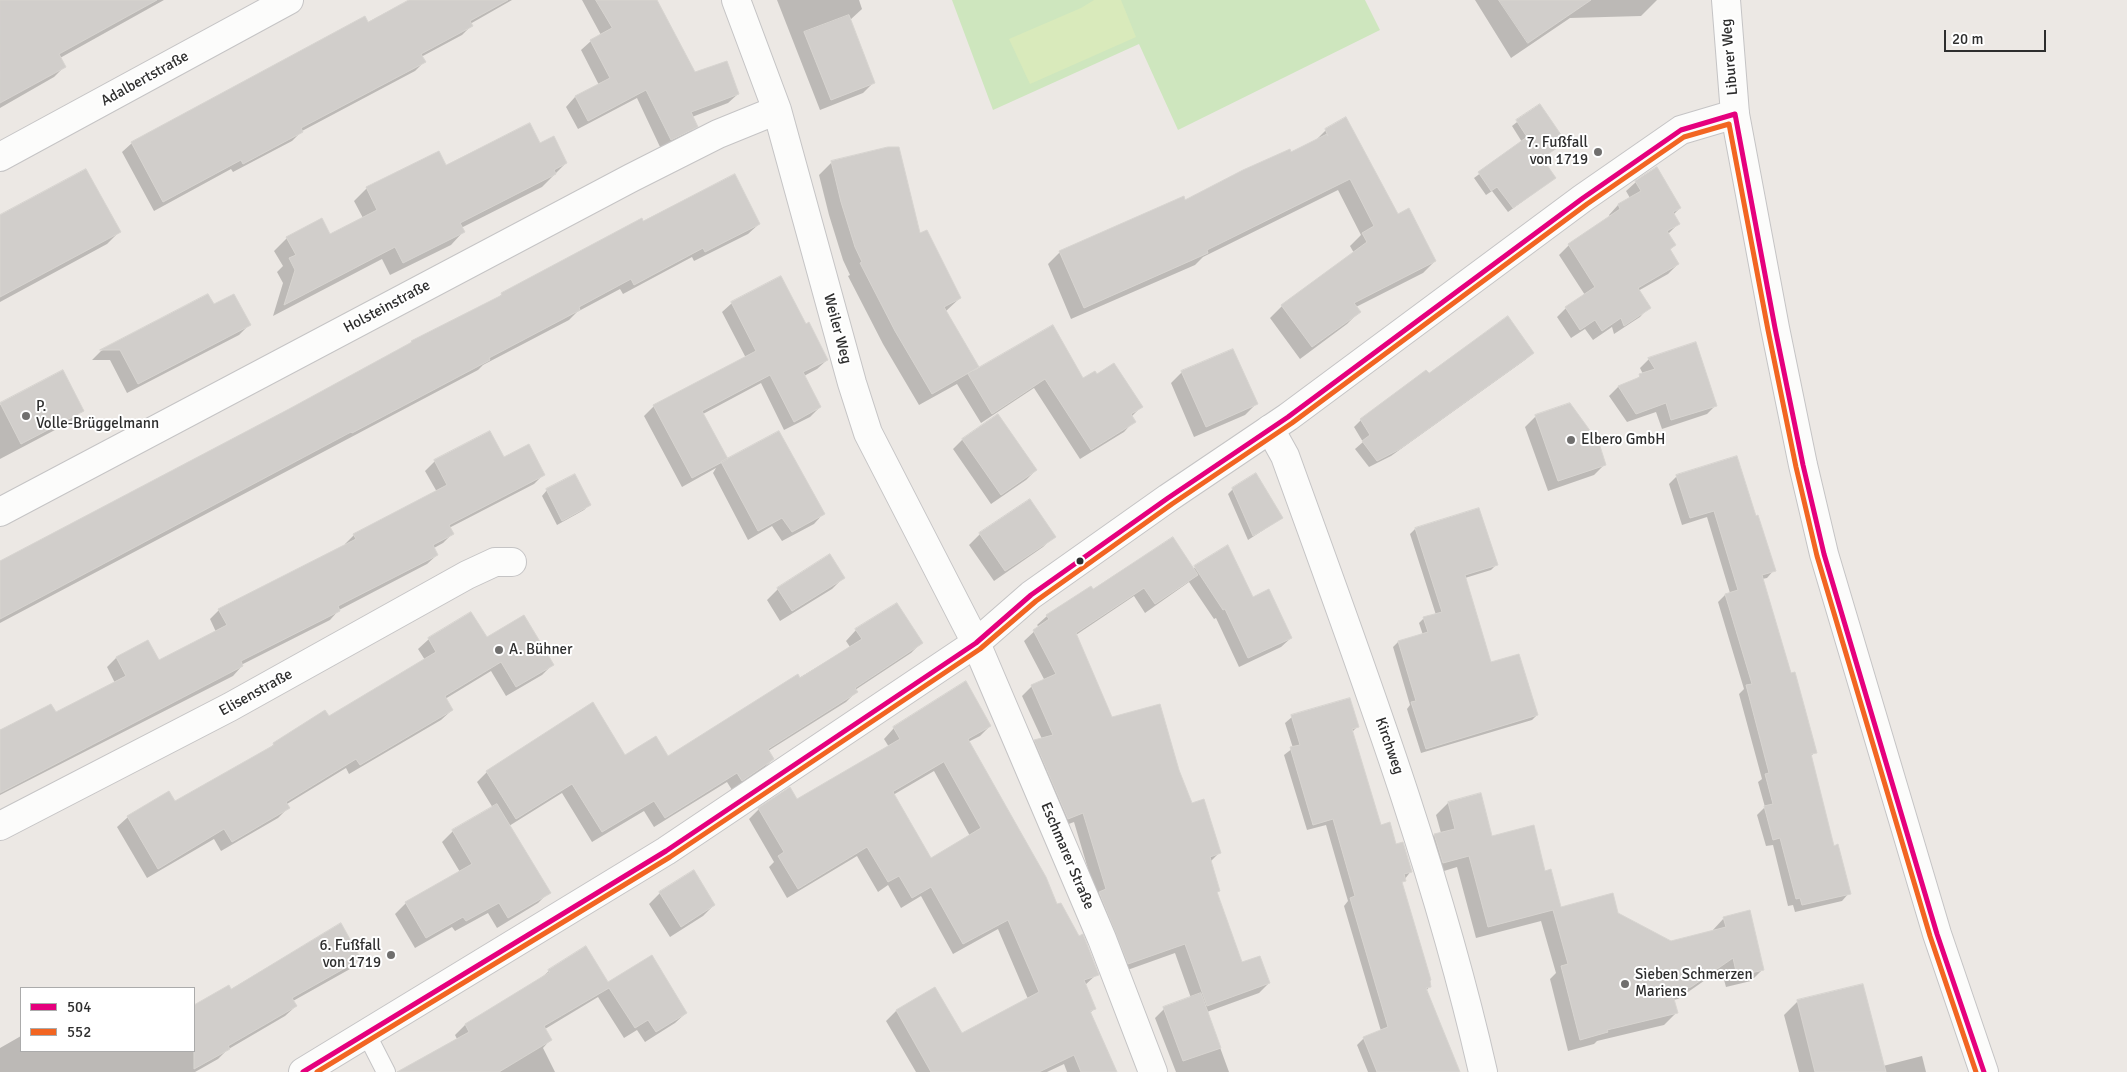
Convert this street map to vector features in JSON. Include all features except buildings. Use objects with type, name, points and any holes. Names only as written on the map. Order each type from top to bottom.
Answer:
[{"type":"street","name":"Adalbertstraße","points":[[0,157],[289,0]]},
{"type":"street","name":"Weiler Weg","points":[[736,0],[777,110],[852,383],[868,433],[976,642]]},
{"type":"street","name":"Liburer Weg","points":[[1726,0],[1735,114],[1777,337],[1824,554],[1937,934],[1984,1072]]},
{"type":"street","name":"Holsteinstraße","points":[[0,512],[631,178],[718,134],[777,110]]},
{"type":"street","points":[[316,1069],[366,1033],[666,851],[976,642],[1031,595],[1168,498],[1270,430],[1583,198],[1681,130],[1735,114]]},
{"type":"street","name":"Kirchweg","points":[[1270,430],[1285,456],[1399,778],[1436,894],[1483,1072]]},
{"type":"street","name":"Elisenstraße","points":[[0,826],[230,708],[467,575],[495,562],[512,562]]},
{"type":"street","name":"Eschmarer Straße","points":[[976,642],[1102,939],[1153,1072]]},
{"type":"lane","points":[[366,1033],[386,1072]]},
{"type":"green space","points":[[952,0],[1365,0],[1380,30],[1178,130],[1139,44],[993,110]]},
{"type":"green space","points":[[1094,0],[1121,0],[1136,37],[1030,84],[1009,39],[1081,8]]},
{"type":"transit line","name":"504","points":[[1735,114],[1775,328],[1803,465],[1824,554],[1937,934],[1984,1072]]},
{"type":"transit line","name":"504","points":[[303,1072],[666,851],[976,643],[1031,595],[1168,498],[1288,417],[1583,198],[1681,130],[1735,114]]},
{"type":"transit line","name":"552","points":[[317,1072],[670,857],[980,649],[1036,601],[1172,504],[1292,423],[1587,204],[1684,137],[1729,124],[1768,330],[1796,467],[1817,556],[1930,936],[1976,1072]]},
{"type":"place","name":"7. Fußfall von 1719","points":[[1598,152]]},
{"type":"place","name":"P. Volle-Brüggelmann","points":[[26,416]]},
{"type":"place","name":"Elbero GmbH","points":[[1571,440]]},
{"type":"place","name":"A. Bühner","points":[[499,650]]},
{"type":"place","name":"6. Fußfall von 1719","points":[[391,955]]},
{"type":"place","name":"Sieben Schmerzen Mariens","points":[[1625,984]]}]
